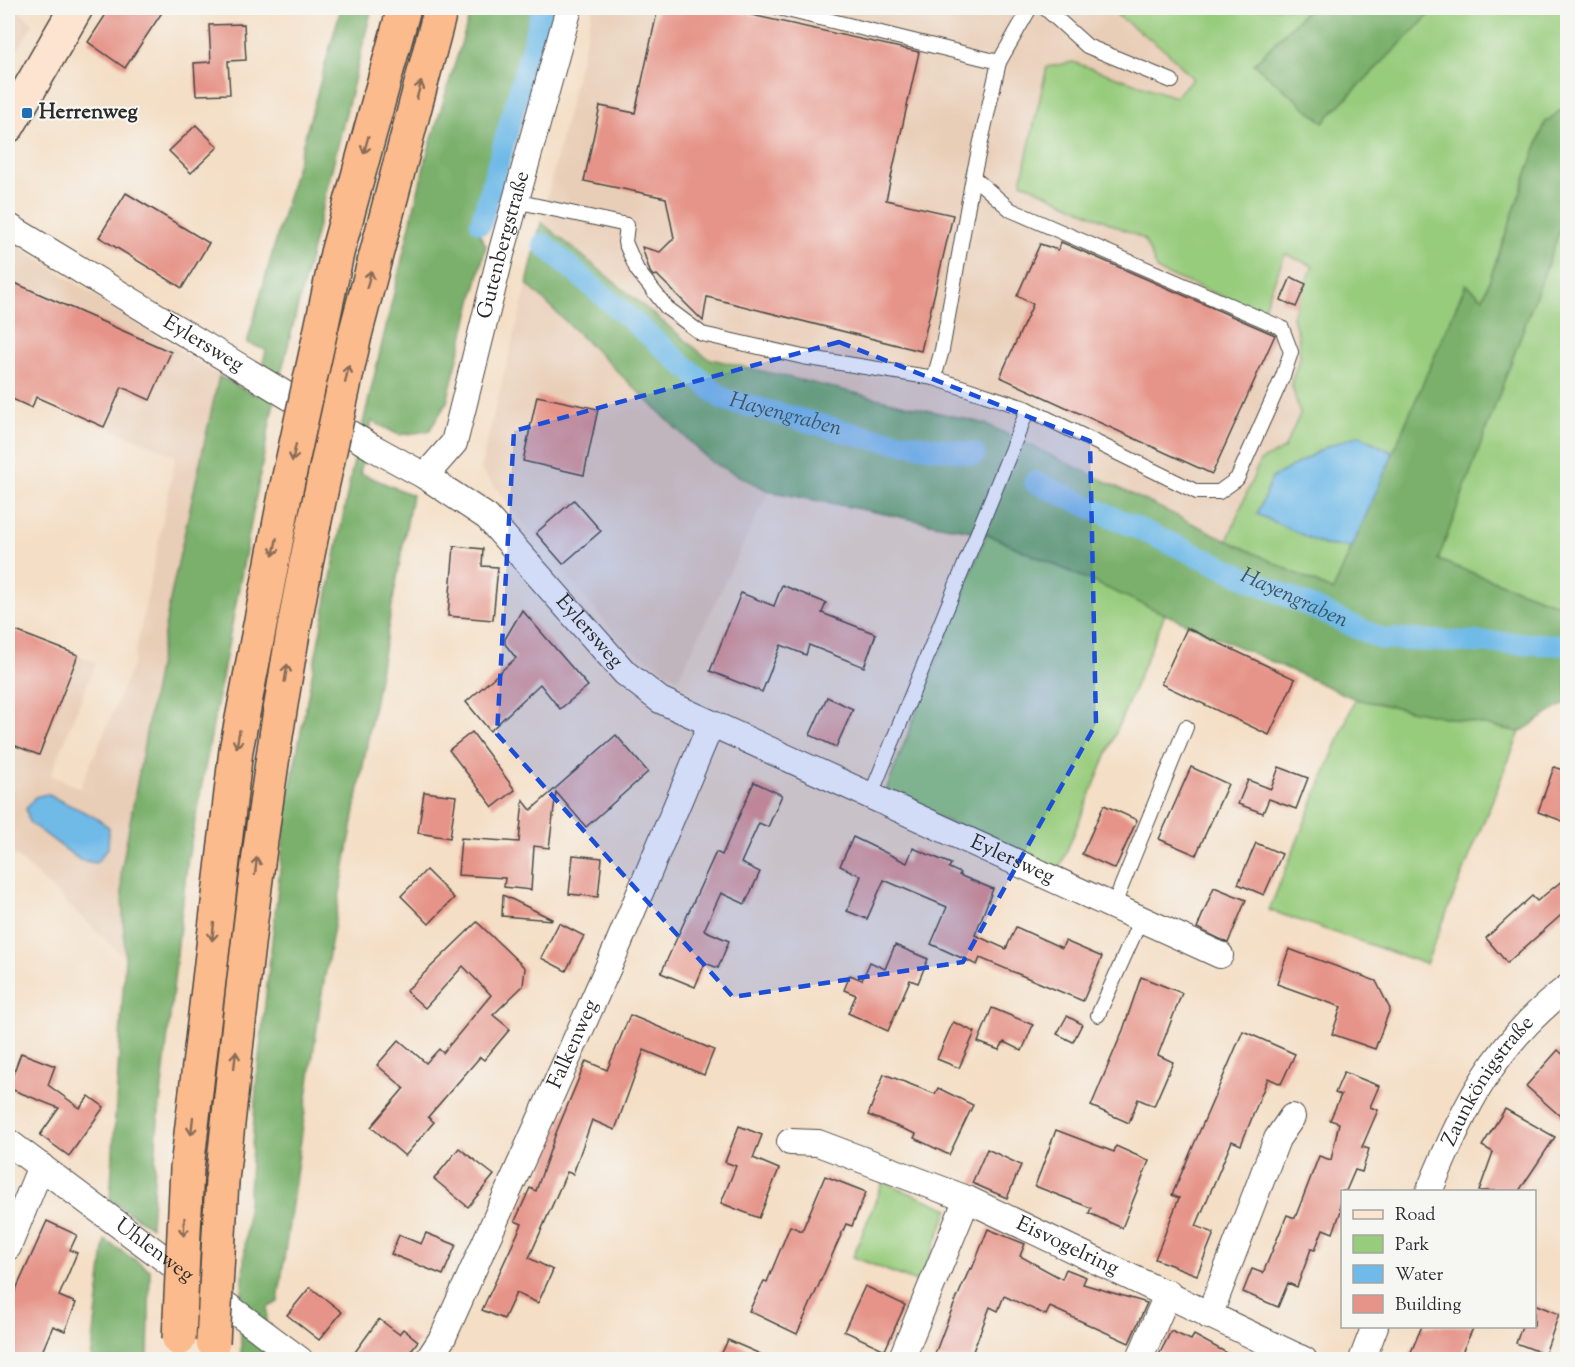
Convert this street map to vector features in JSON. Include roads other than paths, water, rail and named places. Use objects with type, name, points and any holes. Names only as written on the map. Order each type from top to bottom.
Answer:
[{"type":"highway","points":[[179,1349],[188,1168],[236,750],[286,490],[337,253],[404,8]]},
{"type":"highway","points":[[213,1351],[222,1181],[261,830],[289,652],[355,335],[441,8]]},
{"type":"street","points":[[8,126],[76,8]]},
{"type":"street","name":"Gutenbergstraße","points":[[425,476],[454,443],[515,201],[569,8]]},
{"type":"street","name":"Eylersweg","points":[[8,226],[372,447],[425,476],[487,517],[625,674],[660,700],[1220,955]]},
{"type":"street","name":"Falkenweg","points":[[428,1359],[443,1337],[513,1182],[711,724]]},
{"type":"street","name":"Zaunkönigstraße","points":[[1429,1190],[1468,1101],[1503,1050],[1551,1000],[1568,987]]},
{"type":"street","points":[[1209,1316],[1276,1139],[1292,1117]]},
{"type":"street","name":"Uhlenweg","points":[[8,1142],[300,1359]]},
{"type":"street","name":"Eisvogelring","points":[[790,1142],[818,1143],[967,1199],[1168,1293],[1209,1316],[1304,1359]]},
{"type":"street","points":[[8,1247],[41,1166]]},
{"type":"street","points":[[901,1359],[967,1199]]},
{"type":"street","points":[[1139,1359],[1168,1293]]},
{"type":"street","points":[[1362,1359],[1374,1328]]},
{"type":"lane","points":[[779,8],[999,62]]},
{"type":"lane","points":[[934,378],[942,350],[973,177],[999,62],[1030,8]]},
{"type":"lane","points":[[1045,8],[1087,46],[1172,81]]},
{"type":"lane","points":[[515,201],[627,225],[625,242],[637,270],[667,308],[702,334],[803,357],[934,378],[1028,409],[1197,492],[1218,492],[1237,479],[1283,376],[1291,352],[1282,328],[1011,210],[973,177]]},
{"type":"lane","points":[[870,797],[1028,409]]},
{"type":"lane","points":[[1113,906],[1186,728]]},
{"type":"lane","points":[[1098,1015],[1141,919]]},
{"type":"water","points":[[1359,435],[1393,453],[1352,547],[1324,545],[1257,514],[1272,478],[1326,447]]},
{"type":"water","points":[[47,794],[87,813],[109,828],[108,848],[96,863],[80,860],[29,822],[26,809],[35,797]]},
{"type":"waterway","name":"Hayengraben","points":[[481,223],[543,8]]},
{"type":"waterway","name":"Hayengraben","points":[[543,244],[723,399],[870,438],[974,454]]},
{"type":"waterway","name":"Hayengraben","points":[[1035,482],[1382,639],[1568,645]]},
{"type":"place","name":"Herrenweg","points":[[27,113]]}]
